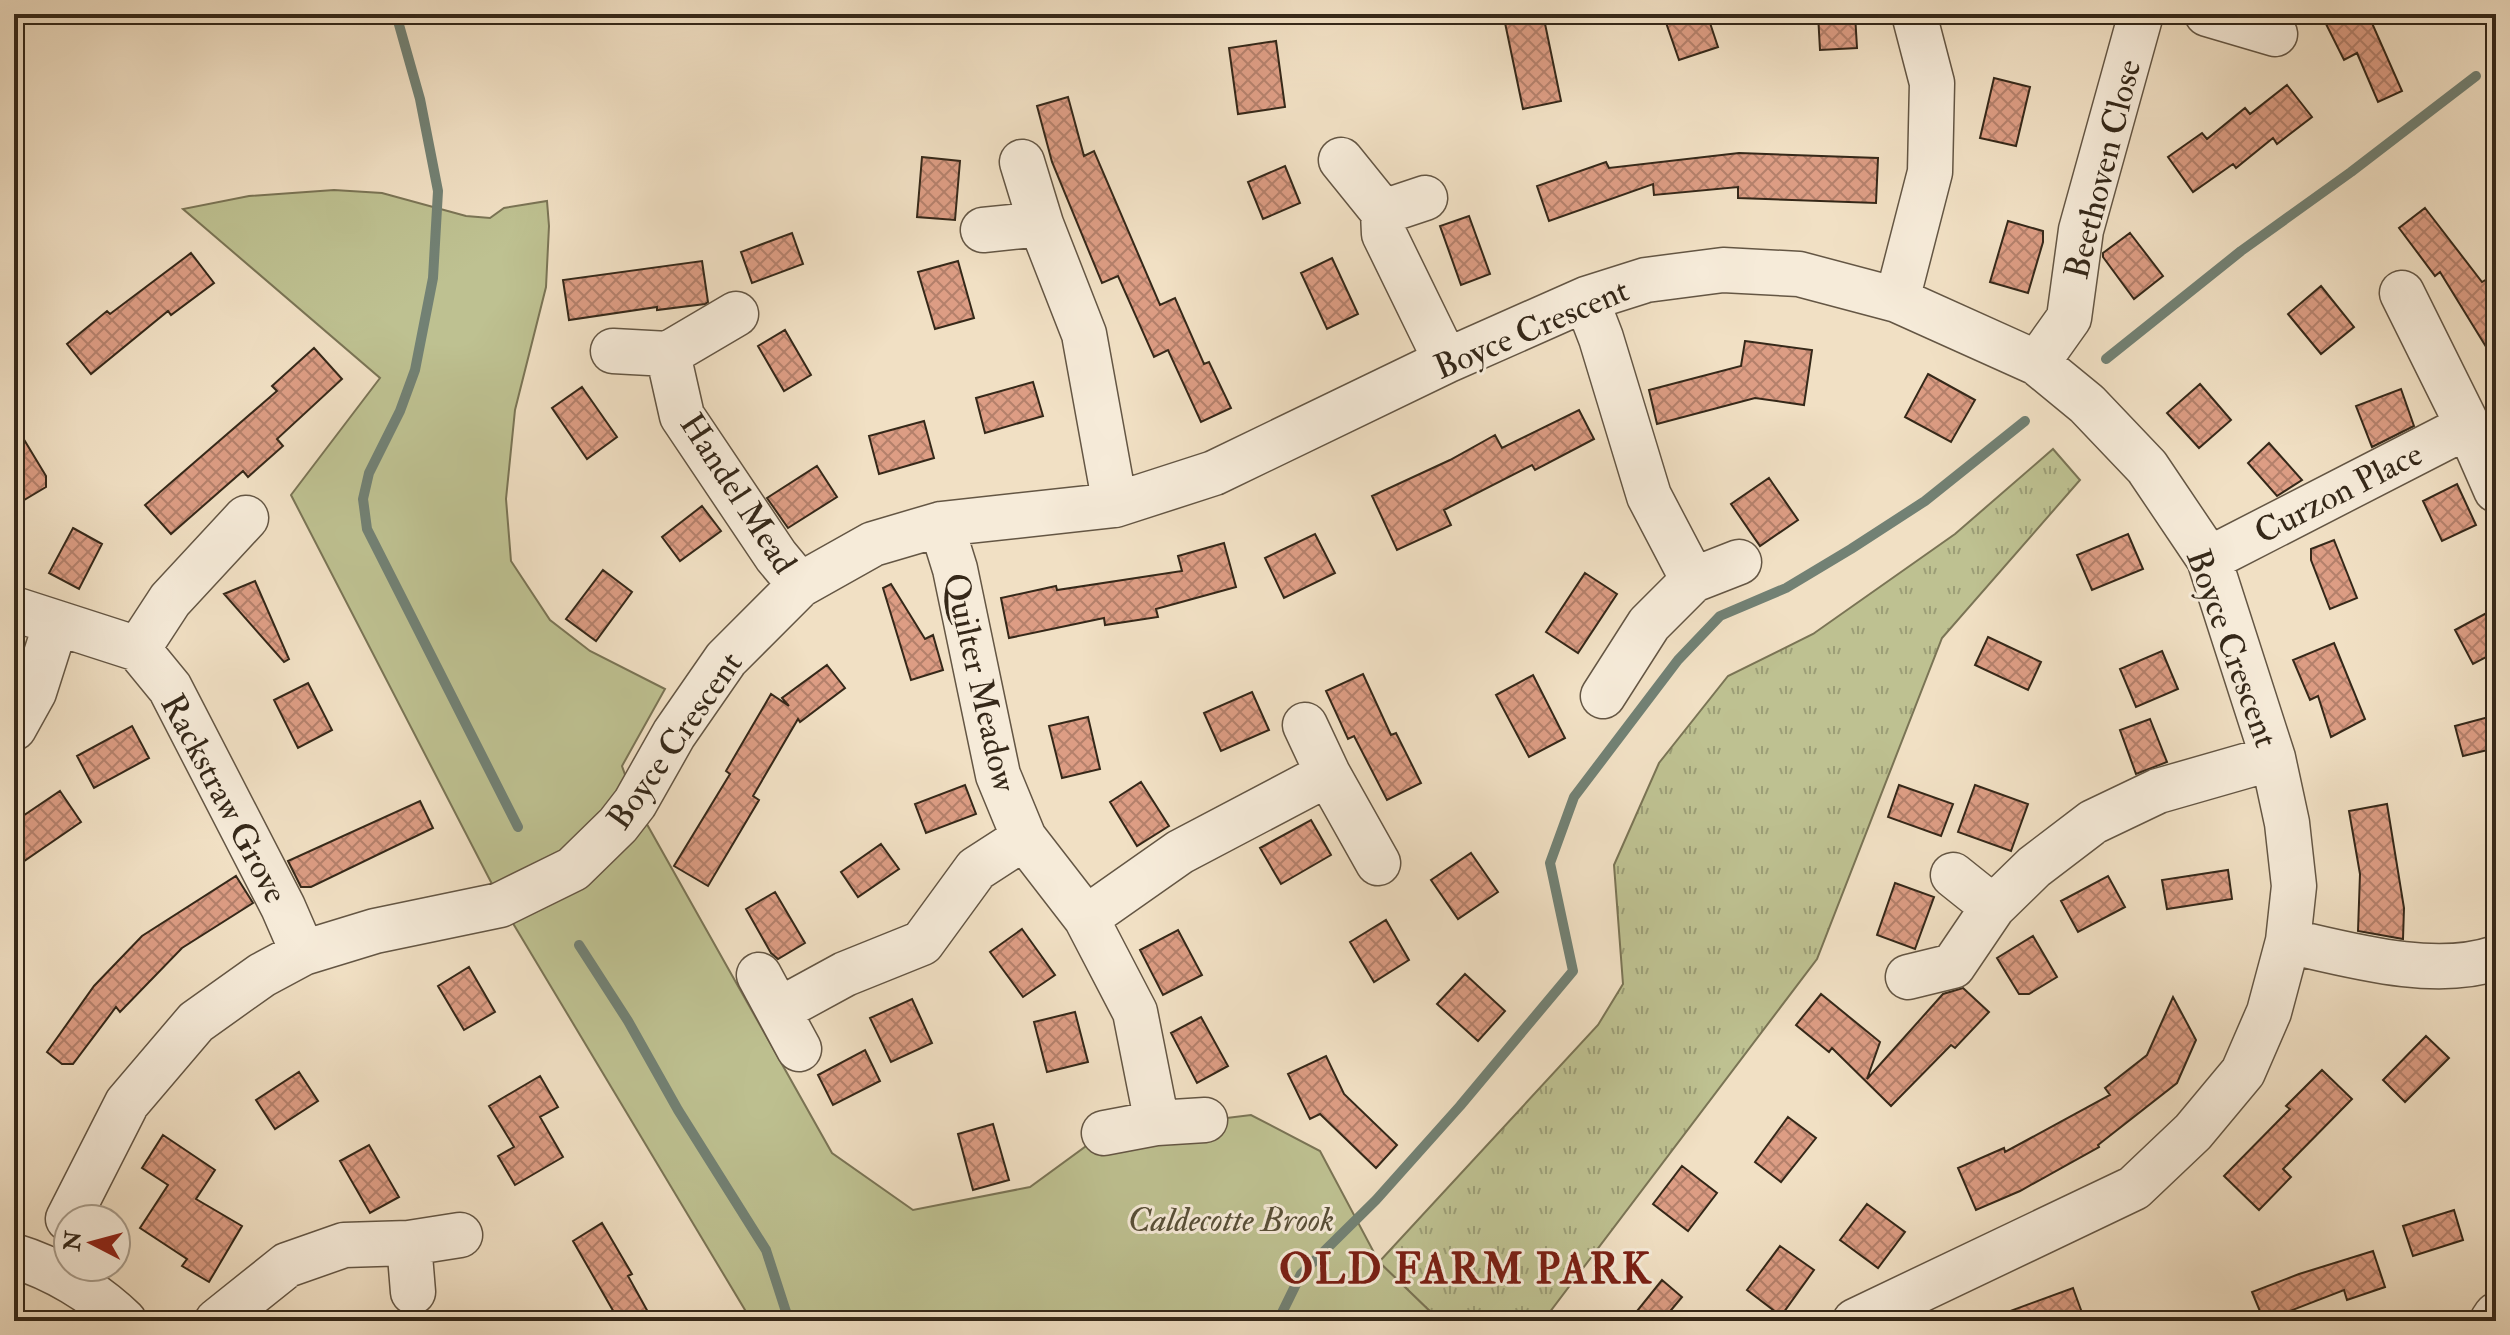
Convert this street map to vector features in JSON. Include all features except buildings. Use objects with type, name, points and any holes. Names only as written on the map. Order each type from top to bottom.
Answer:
[{"type":"street","points":[[1897,300],[1930,172],[1932,83],[1914,14]]},
{"type":"street","name":"Beethoven Close","points":[[2037,363],[2069,318],[2081,230],[2141,14]]},
{"type":"street","points":[[2207,14],[2275,34]]},
{"type":"street","points":[[1341,160],[1383,212],[1384,234],[1446,361]]},
{"type":"street","points":[[1022,162],[1041,224],[1084,334],[1115,505]]},
{"type":"street","points":[[1383,212],[1425,198]]},
{"type":"street","points":[[983,230],[1041,224]]},
{"type":"street","name":"Boyce Crescent","points":[[76,1203],[127,1103],[196,1022],[262,975],[303,953],[375,931],[500,905],[573,869],[618,825],[635,803],[674,734],[726,659],[800,585],[873,544],[941,524],[1115,505],[1214,473],[1446,361],[1586,299],[1646,280],[1723,270],[1799,274],[1897,300],[2037,363],[2087,404],[2147,467],[2209,559],[2273,758],[2287,823],[2294,886],[2288,941],[2269,1012],[2243,1072],[2193,1132],[2134,1188],[1855,1321]]},
{"type":"street","points":[[2402,293],[2496,490]]},
{"type":"street","points":[[1586,299],[1601,338],[1649,496],[1693,580]]},
{"type":"street","points":[[613,351],[668,354],[736,314]]},
{"type":"street","name":"Handel Mead","points":[[668,354],[682,416],[776,556],[800,585]]},
{"type":"street","name":"Curzon Place","points":[[2209,559],[2468,426]]},
{"type":"street","points":[[14,609],[138,649],[170,600],[246,518]]},
{"type":"street","name":"Quilter Meadow","points":[[941,524],[955,569],[998,775],[1024,838],[1086,918],[1135,1012],[1157,1123]]},
{"type":"street","points":[[1603,696],[1649,624],[1693,580],[1739,562]]},
{"type":"street","points":[[14,728],[34,692],[56,623]]},
{"type":"street","name":"Rackstraw Grove","points":[[138,649],[170,688],[283,907],[303,953]]},
{"type":"street","points":[[1305,725],[1328,774],[1378,863]]},
{"type":"street","points":[[1908,977],[1953,966],[1993,907],[2034,867],[2093,822],[2158,791],[2273,758]]},
{"type":"street","points":[[1086,918],[1180,852],[1328,774]]},
{"type":"street","name":"Quilter Meadow","points":[[799,1049],[769,993],[845,974],[922,943],[976,869],[1024,838]]},
{"type":"street","points":[[1953,875],[1993,907]]},
{"type":"street","points":[[2288,941],[2415,965],[2480,964],[2496,958]]},
{"type":"street","points":[[1104,1133],[1157,1123],[1205,1120]]},
{"type":"street","points":[[217,1321],[287,1265],[344,1245],[409,1243],[460,1235]]},
{"type":"street","name":"Boyce Crescent","points":[[29,1261],[52,1236]]},
{"type":"street","points":[[409,1243],[413,1292]]},
{"type":"street","points":[[29,1261],[110,1308],[124,1321]]},
{"type":"street","points":[[2492,1321],[2496,1315]]},
{"type":"green space","name":"Caldecotte Brook","points":[[334,190],[382,193],[466,216],[490,218],[504,208],[547,201],[546,287],[515,410],[506,499],[511,561],[550,620],[590,651],[665,689],[622,766],[635,803],[832,1153],[913,1210],[1030,1187],[1104,1133],[1251,1115],[1320,1151],[1379,1262],[1440,1321],[748,1321],[745,1310],[508,915],[291,495],[380,378],[183,209],[249,196]]},
{"type":"green space","points":[[2053,449],[2080,480],[1942,638],[1817,959],[1543,1321],[1440,1321],[1379,1262],[1598,1025],[1623,984],[1614,865],[1659,763],[1728,676],[1813,634],[1955,534]]},
{"type":"waterway","points":[[396,14],[420,99],[438,191],[433,278],[415,370],[400,411],[369,473],[363,499],[367,529],[518,827]]},
{"type":"waterway","points":[[2106,359],[2241,251],[2476,76]]},
{"type":"waterway","points":[[1278,1321],[1301,1274],[1376,1200],[1573,971],[1550,863],[1574,797],[1678,660],[1720,616],[1786,588],[1851,549],[1925,501],[2025,421]]},
{"type":"waterway","points":[[579,945],[766,1250],[789,1321]]},
{"type":"district","name":"OLD FARM PARK","points":[[1466,1268]]}]
